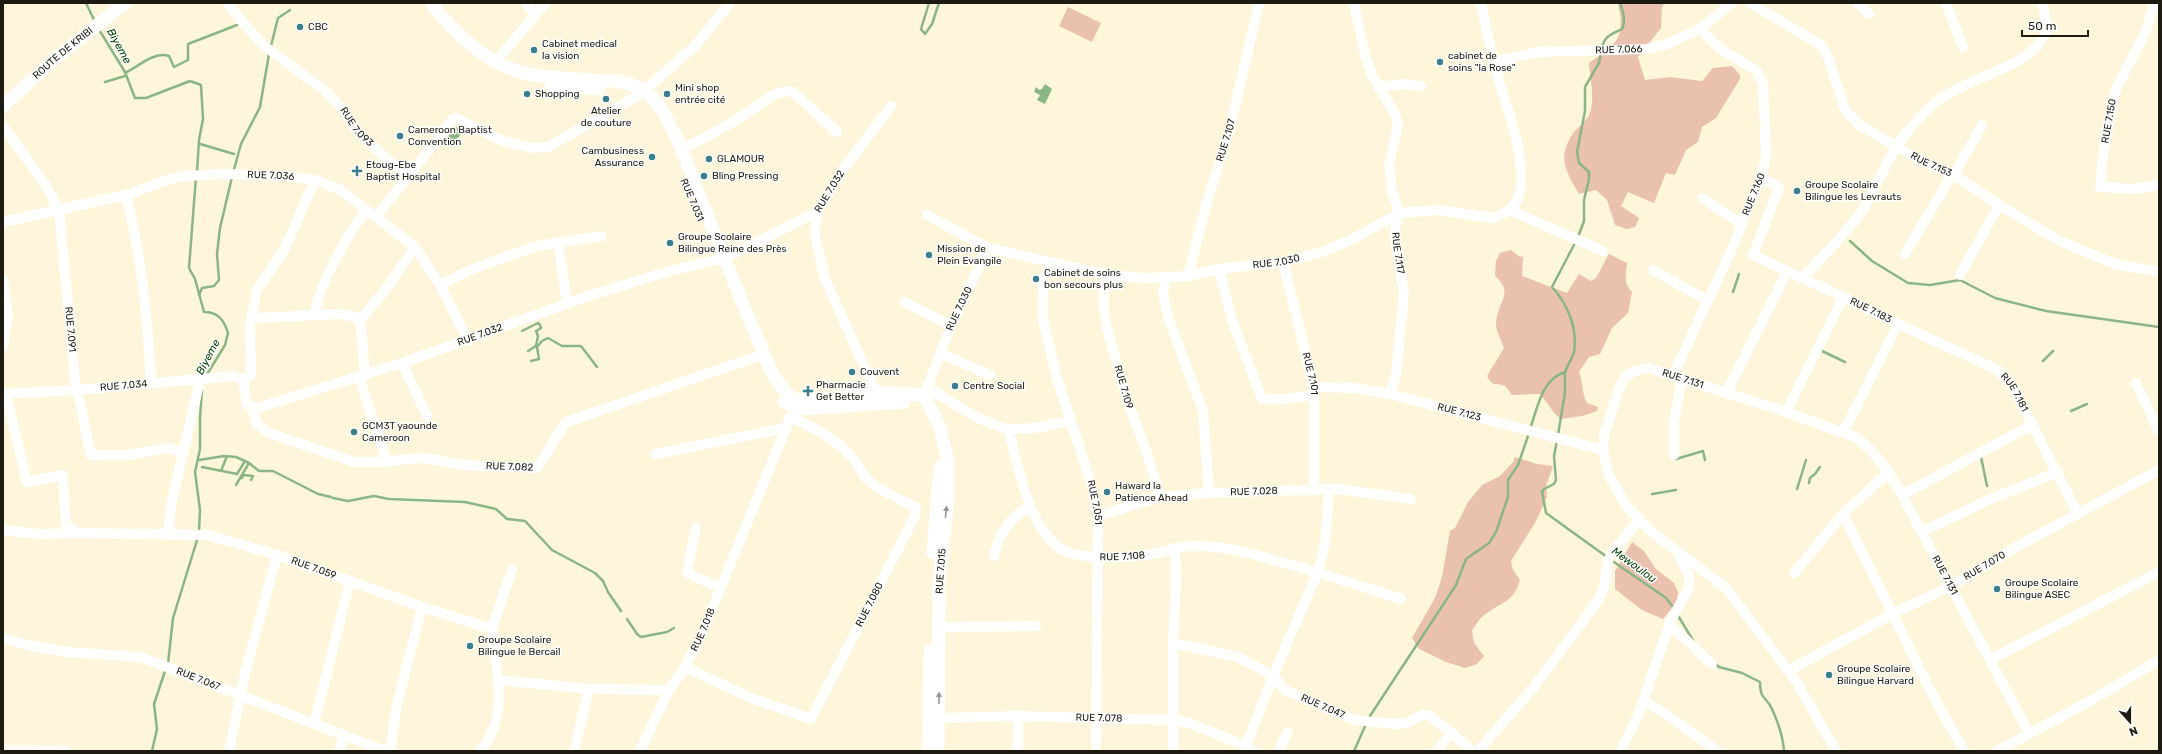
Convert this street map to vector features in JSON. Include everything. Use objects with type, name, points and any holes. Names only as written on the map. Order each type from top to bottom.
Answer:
[{"type":"main road","name":"ROUTE DE KRIBI","points":[[3,106],[90,30],[125,3]]},
{"type":"main road","points":[[424,3],[437,21],[466,48],[505,73],[523,80],[553,85],[642,92]]},
{"type":"main road","name":"RUE 7.031","points":[[431,3],[456,32],[476,49],[495,62],[532,75],[626,83],[642,92],[661,109],[681,150],[721,259],[769,382],[782,401],[792,412]]},
{"type":"main road","name":"RUE 7.031","points":[[642,92],[663,131],[773,375],[787,394],[796,400],[811,401],[876,392],[924,395]]},
{"type":"main road","points":[[792,412],[896,401],[924,395]]},
{"type":"main road","name":"RUE 7.015","points":[[924,395],[940,427],[948,462],[948,497],[939,583],[938,751]]},
{"type":"main road","name":"RUE 7.015","points":[[924,395],[937,439],[940,468],[931,582],[928,751]]},
{"type":"street","name":"RUE 7.093","points":[[228,3],[263,45],[324,90],[343,109],[358,131],[391,163],[411,173]]},
{"type":"street","points":[[526,3],[535,14]]},
{"type":"street","points":[[495,62],[546,3]]},
{"type":"street","points":[[376,217],[452,120],[456,118],[503,141],[540,149],[561,140],[642,92],[695,46],[730,3]]},
{"type":"street","name":"RUE 7.107","points":[[1188,276],[1207,202],[1230,128],[1259,3]]},
{"type":"street","name":"RUE 7.117","points":[[1354,3],[1365,55],[1378,87],[1397,118],[1398,124],[1389,165],[1392,191],[1399,213],[1395,226],[1404,293],[1403,318],[1396,374],[1390,394]]},
{"type":"street","points":[[1481,3],[1493,62],[1517,139],[1521,166],[1520,193],[1516,203],[1509,210],[1603,251]]},
{"type":"street","name":"RUE 7.066","points":[[1493,62],[1538,52],[1640,50],[1667,44],[1700,29],[1732,3]]},
{"type":"street","name":"RUE 7.153","points":[[1750,3],[1820,45],[1828,56],[1845,110],[1858,124],[1896,147],[1953,175],[1999,205],[2060,240],[2115,264],[2159,272]]},
{"type":"street","points":[[1858,3],[1868,14]]},
{"type":"street","points":[[1946,3],[1963,47]]},
{"type":"street","points":[[1802,279],[1821,258],[1832,250],[1867,203],[1896,147],[1923,115],[1945,96],[2011,65],[2034,50],[2044,37],[2048,22],[2042,3]]},
{"type":"street","name":"RUE 7.150","points":[[2155,3],[2145,33],[2115,91],[2100,188],[2134,189],[2159,185]]},
{"type":"street","name":"RUE 7.160","points":[[1674,455],[1674,422],[1678,377],[1708,301],[1742,224],[1760,178],[1766,156],[1763,84],[1760,76],[1756,70],[1715,45],[1700,29]]},
{"type":"street","points":[[1378,87],[1405,84],[1421,86]]},
{"type":"street","points":[[681,150],[735,121],[775,94],[787,91],[793,92],[837,132]]},
{"type":"street","name":"RUE 7.032","points":[[252,408],[257,408],[402,363],[468,341],[568,303],[670,271],[721,259],[818,212],[844,168],[891,106]]},
{"type":"street","points":[[1905,254],[1982,125]]},
{"type":"street","name":"RUE 7.091","points":[[3,126],[45,184],[59,210],[76,390],[91,455],[129,455],[167,448],[183,452]]},
{"type":"street","name":"RUE 7.036","points":[[3,222],[126,194],[170,179],[231,174],[285,176],[315,180],[339,189],[415,247],[440,284],[468,341]]},
{"type":"street","name":"RUE 7.183","points":[[1760,178],[1777,185],[1779,188],[1752,252],[1754,256],[1865,307],[1898,324],[1847,426],[1840,432]]},
{"type":"street","points":[[252,312],[256,318],[342,314],[356,317],[359,321],[362,376],[387,462],[355,462],[269,432],[257,424],[252,408],[247,405],[243,380],[250,374],[249,344],[252,312],[257,290],[284,250],[315,180]]},
{"type":"street","points":[[126,194],[136,239],[144,292],[151,384]]},
{"type":"street","points":[[1702,198],[1742,224]]},
{"type":"street","points":[[1960,275],[1999,205]]},
{"type":"street","points":[[314,315],[317,301],[331,266],[366,210]]},
{"type":"street","name":"RUE 7.030","points":[[924,395],[951,326],[988,248],[1107,275],[1144,278],[1188,276],[1218,269],[1283,262],[1322,252],[1353,239],[1399,213],[1439,210],[1492,218],[1509,210]]},
{"type":"street","points":[[818,212],[815,236],[824,279],[876,392]]},
{"type":"street","points":[[927,215],[988,248]]},
{"type":"street","points":[[440,284],[472,269],[537,246],[602,236]]},
{"type":"street","points":[[558,242],[568,303]]},
{"type":"street","points":[[359,321],[386,289],[415,247]]},
{"type":"street","name":"RUE 7.051","points":[[1050,262],[1043,282],[1043,320],[1051,356],[1091,483],[1098,516],[1096,751]]},
{"type":"street","name":"RUE 7.101","points":[[1283,262],[1314,391],[1314,490]]},
{"type":"street","name":"RUE 7.123","points":[[1218,269],[1232,320],[1262,400],[1283,400],[1314,391],[1354,388],[1390,394],[1603,450]]},
{"type":"street","points":[[1653,270],[1708,301]]},
{"type":"street","points":[[1727,392],[1787,272]]},
{"type":"street","name":"RUE 7.109","points":[[1107,275],[1103,303],[1107,328],[1127,400],[1147,453],[1160,497]]},
{"type":"street","points":[[1166,277],[1164,294],[1169,320],[1203,411],[1209,493]]},
{"type":"street","points":[[3,280],[8,312],[3,347]]},
{"type":"street","points":[[1786,412],[1843,298]]},
{"type":"street","points":[[904,302],[951,326]]},
{"type":"street","name":"RUE 7.181","points":[[1898,324],[1998,370],[2012,385],[2058,472],[2078,514]]},
{"type":"street","points":[[940,353],[990,375]]},
{"type":"street","name":"RUE 7.082","points":[[387,462],[425,458],[462,465],[537,468],[566,422],[759,356]]},
{"type":"street","points":[[402,363],[427,416]]},
{"type":"street","name":"RUE 7.131","points":[[1836,751],[1814,710],[1788,671],[1726,588],[1700,566],[1675,551],[1639,520],[1628,508],[1609,476],[1603,450],[1604,436],[1619,388],[1624,379],[1632,372],[1649,368],[1727,392],[1857,438],[1870,449],[1889,472],[1902,495],[2029,733]]},
{"type":"street","name":"RUE 7.034","points":[[4,394],[76,390],[234,376],[243,380]]},
{"type":"street","points":[[168,535],[171,505],[200,380]]},
{"type":"street","points":[[2136,383],[2159,431]]},
{"type":"street","points":[[4,394],[27,482],[63,475],[66,525],[77,533]]},
{"type":"street","points":[[924,395],[1008,430],[1034,428],[1071,421]]},
{"type":"street","name":"RUE 7.018","points":[[640,751],[668,690],[684,667],[701,636],[792,412]]},
{"type":"street","name":"RUE 7.080","points":[[684,667],[751,698],[811,719],[915,516],[915,507],[870,482],[862,474],[853,459],[824,434],[792,412]]},
{"type":"street","points":[[1902,495],[2032,424]]},
{"type":"street","points":[[656,454],[785,428]]},
{"type":"street","name":"RUE 7.108","points":[[1008,430],[1030,505],[1038,521],[1059,548],[1079,555],[1098,556],[1153,554],[1175,548],[1205,546],[1232,549],[1318,572],[1401,599]]},
{"type":"street","name":"RUE 7.070","points":[[1788,671],[1892,614],[1951,586],[2018,546],[2159,470]]},
{"type":"street","points":[[1794,573],[1843,514],[1889,472]]},
{"type":"street","points":[[1921,532],[1992,499],[2058,472]]},
{"type":"street","points":[[1250,748],[1273,676],[1318,572],[1325,544],[1330,489]]},
{"type":"street","name":"RUE 7.028","points":[[1098,516],[1160,497],[1209,493],[1330,489],[1411,499]]},
{"type":"street","points":[[994,556],[997,543],[1006,524],[1030,505]]},
{"type":"street","points":[[1843,514],[1932,694],[1964,751]]},
{"type":"street","points":[[1478,751],[1533,688],[1599,599],[1604,587],[1608,561],[1612,553],[1639,520]]},
{"type":"street","points":[[696,528],[687,571],[689,574],[721,588]]},
{"type":"street","name":"RUE 7.059","points":[[3,530],[39,534],[77,533],[208,536],[276,555],[422,607],[492,629]]},
{"type":"street","points":[[1173,751],[1172,720],[1176,577],[1175,548]]},
{"type":"street","points":[[1621,751],[1643,702],[1669,624],[1689,588],[1689,576],[1685,565],[1675,551]]},
{"type":"street","points":[[229,751],[241,695],[276,555]]},
{"type":"street","points":[[480,751],[489,737],[498,712],[500,680],[492,629],[512,570]]},
{"type":"street","points":[[1990,660],[2159,572]]},
{"type":"street","points":[[314,724],[350,581]]},
{"type":"street","points":[[390,751],[397,704],[422,607]]},
{"type":"street","points":[[1669,624],[1712,664]]},
{"type":"street","points":[[938,627],[1036,626]]},
{"type":"street","name":"RUE 7.067","points":[[3,638],[31,646],[68,652],[132,655],[241,695],[385,751]]},
{"type":"street","name":"RUE 7.047","points":[[1173,643],[1238,657],[1273,676],[1285,690],[1354,720],[1396,724],[1406,723],[1423,715],[1428,716],[1452,733],[1472,751]]},
{"type":"street","points":[[1997,751],[2092,700],[2159,660]]},
{"type":"street","points":[[500,680],[589,689],[668,690]]},
{"type":"street","points":[[574,751],[589,689]]},
{"type":"street","points":[[1643,702],[1660,710],[1716,750]]},
{"type":"street","points":[[1018,716],[1018,751]]},
{"type":"street","name":"RUE 7.078","points":[[939,718],[1018,716],[1172,720],[1189,723],[1250,748]]},
{"type":"street","points":[[1279,751],[1287,733]]},
{"type":"street","points":[[1436,751],[1452,733]]},
{"type":"street","points":[[339,751],[345,736]]},
{"type":"street","points":[[3,750],[64,751]]},
{"type":"shaded area","points":[[1618,3],[1667,3],[1662,6],[1661,28],[1638,57],[1645,80],[1670,77],[1702,81],[1713,68],[1732,66],[1740,75],[1740,79],[1716,118],[1702,127],[1698,142],[1686,150],[1675,175],[1666,173],[1654,203],[1628,192],[1621,206],[1639,218],[1635,227],[1627,229],[1615,225],[1607,200],[1596,190],[1579,194],[1567,171],[1564,157],[1565,149],[1574,132],[1585,121],[1590,113],[1592,95],[1589,63],[1613,45],[1620,33],[1621,25]]},
{"type":"shaded area","points":[[1068,7],[1101,23],[1092,42],[1059,26]]},
{"type":"shaded area","points":[[1045,84],[1052,89],[1045,104],[1037,100],[1040,95],[1034,92],[1036,87],[1039,90],[1042,89]]},
{"type":"shaded area","points":[[456,127],[463,132],[452,145],[445,140]]},
{"type":"shaded area","points":[[1511,250],[1520,257],[1523,256],[1522,276],[1567,293],[1579,274],[1591,281],[1596,278],[1609,254],[1627,263],[1626,282],[1632,292],[1628,313],[1612,328],[1600,354],[1589,357],[1579,372],[1585,400],[1587,403],[1598,407],[1597,411],[1582,416],[1561,419],[1539,394],[1512,395],[1505,386],[1493,383],[1489,380],[1487,376],[1504,348],[1497,331],[1496,324],[1504,297],[1504,287],[1495,276],[1496,261],[1500,253]]},
{"type":"shaded area","points":[[1515,457],[1537,464],[1553,466],[1546,486],[1547,497],[1535,523],[1511,561],[1513,570],[1520,580],[1517,588],[1510,598],[1483,616],[1472,631],[1474,643],[1484,656],[1477,664],[1465,668],[1446,662],[1419,649],[1412,638],[1435,598],[1442,577],[1450,531],[1455,528],[1468,502],[1482,485],[1500,476],[1513,462]]},
{"type":"shaded area","points":[[1632,542],[1644,551],[1655,568],[1674,583],[1678,592],[1677,602],[1663,619],[1642,610],[1615,589],[1615,571]]},
{"type":"waterway","name":"Biyeme","points":[[86,3],[95,22]]},
{"type":"waterway","points":[[929,3],[921,29],[925,34],[932,24],[939,3]]},
{"type":"waterway","points":[[1602,48],[1607,38],[1622,29],[1624,19],[1620,3]]},
{"type":"waterway","points":[[271,46],[278,18],[290,10]]},
{"type":"waterway","points":[[125,73],[146,60],[163,55],[169,56],[174,67],[188,60],[188,44],[237,25]]},
{"type":"waterway","name":"Biyeme","points":[[98,28],[125,72],[135,98],[146,98],[190,81],[201,85],[203,119],[199,140],[197,172]]},
{"type":"waterway","points":[[1578,237],[1584,221],[1584,200],[1589,179],[1589,172],[1579,163],[1577,152],[1585,111],[1585,87],[1599,63],[1601,53]]},
{"type":"waterway","points":[[233,173],[241,144],[260,107],[269,54]]},
{"type":"waterway","points":[[105,82],[125,76]]},
{"type":"waterway","points":[[200,144],[234,154]]},
{"type":"waterway","name":"Biyeme","points":[[196,177],[189,268],[195,279],[204,312],[217,315],[225,324],[228,333],[225,345],[206,376]]},
{"type":"waterway","points":[[199,295],[202,288],[214,286],[219,280],[217,254],[220,228],[232,177]]},
{"type":"waterway","points":[[1530,429],[1538,403],[1545,388],[1557,376],[1565,372],[1574,352],[1575,343],[1573,325],[1570,316],[1567,308],[1552,287],[1576,241]]},
{"type":"waterway","points":[[1850,241],[1872,261],[1908,283],[1930,285],[1960,280],[1995,298],[2046,311],[2159,327]]},
{"type":"waterway","points":[[1733,292],[1739,274]]},
{"type":"waterway","points":[[522,331],[538,323],[541,328],[536,331],[538,336],[536,346],[528,351]]},
{"type":"waterway","points":[[531,361],[539,359],[537,347],[542,341],[548,338],[562,346],[581,346],[597,367]]},
{"type":"waterway","points":[[1820,350],[1845,362]]},
{"type":"waterway","points":[[2043,361],[2053,351]]},
{"type":"waterway","name":"Mewoulou","points":[[1558,435],[1565,392],[1565,372]]},
{"type":"waterway","name":"Biyeme","points":[[199,532],[200,510],[195,472],[200,449],[202,390]]},
{"type":"waterway","points":[[2071,411],[2087,404]]},
{"type":"waterway","points":[[1368,719],[1456,585],[1466,559],[1489,543],[1496,532],[1508,497],[1508,480],[1518,465],[1529,433]]},
{"type":"waterway","name":"Mewoulou","points":[[1557,440],[1554,456],[1556,480],[1554,484],[1544,489],[1542,492],[1546,513],[1607,557]]},
{"type":"waterway","points":[[1676,459],[1703,451],[1705,460]]},
{"type":"waterway","points":[[199,460],[224,456],[236,457],[249,463],[259,471],[273,471],[318,494],[331,497]]},
{"type":"waterway","points":[[221,471],[227,456]]},
{"type":"waterway","points":[[1981,457],[1987,486]]},
{"type":"waterway","points":[[1797,489],[1806,460]]},
{"type":"waterway","points":[[202,467],[237,474],[245,461]]},
{"type":"waterway","points":[[236,485],[249,463]]},
{"type":"waterway","points":[[1809,483],[1810,478],[1820,467]]},
{"type":"waterway","points":[[242,478],[243,475],[253,476],[251,480]]},
{"type":"waterway","points":[[1652,494],[1676,490]]},
{"type":"waterway","points":[[333,498],[348,501],[374,496],[389,499],[465,502],[496,509],[507,519],[525,521],[552,550],[595,573],[603,581],[608,592],[621,611]]},
{"type":"waterway","name":"Biyeme","points":[[168,664],[173,618],[198,537]]},
{"type":"waterway","name":"Mewoulou","points":[[1611,560],[1666,598],[1674,608]]},
{"type":"waterway","name":"Mewoulou","points":[[1677,614],[1694,642]]},
{"type":"waterway","points":[[627,619],[637,634],[641,637],[667,632],[674,628]]},
{"type":"waterway","name":"Mewoulou","points":[[1716,664],[1719,667],[1742,673],[1760,682],[1762,695],[1770,705],[1778,724],[1783,740],[1784,751]]},
{"type":"waterway","name":"Biyeme","points":[[152,751],[157,729],[154,704],[166,668]]},
{"type":"waterway","points":[[1354,751],[1366,724]]},
{"type":"place","name":"CBC","points":[[300,27]]},
{"type":"place","name":"Cabinet medical la vision","points":[[534,50]]},
{"type":"place","name":"cabinet de soins \"la Rose\"","points":[[1440,62]]},
{"type":"place","name":"Shopping","points":[[527,94]]},
{"type":"place","name":"Mini shop entrée cité","points":[[667,94]]},
{"type":"place","name":"Atelier de couture","points":[[606,99]]},
{"type":"place","name":"Cameroon Baptist Convention","points":[[400,136]]},
{"type":"place","name":"Cambusiness Assurance","points":[[652,157]]},
{"type":"place","name":"GLAMOUR","points":[[709,159]]},
{"type":"place","name":"Etoug-Ebe Baptist Hospital","points":[[357,171]]},
{"type":"place","name":"Bling Pressing","points":[[704,176]]},
{"type":"place","name":"Groupe Scolaire Bilingue les Levrauts","points":[[1797,191]]},
{"type":"place","name":"Groupe Scolaire Bilingue Reine des Près","points":[[670,243]]},
{"type":"place","name":"Mission de Plein Evangile","points":[[929,255]]},
{"type":"place","name":"Cabinet de soins bon secours plus","points":[[1036,279]]},
{"type":"place","name":"Couvent","points":[[852,372]]},
{"type":"place","name":"Centre Social","points":[[955,386]]},
{"type":"place","name":"Pharmacie Get Better","points":[[808,391]]},
{"type":"place","name":"GCM3T yaounde Cameroon","points":[[354,432]]},
{"type":"place","name":"Haward la Patience Ahead","points":[[1107,492]]},
{"type":"place","name":"Groupe Scolaire Bilingue ASEC","points":[[1997,589]]},
{"type":"place","name":"Groupe Scolaire Bilingue le Bercail","points":[[470,646]]},
{"type":"place","name":"Groupe Scolaire Bilingue Harvard","points":[[1829,675]]}]
